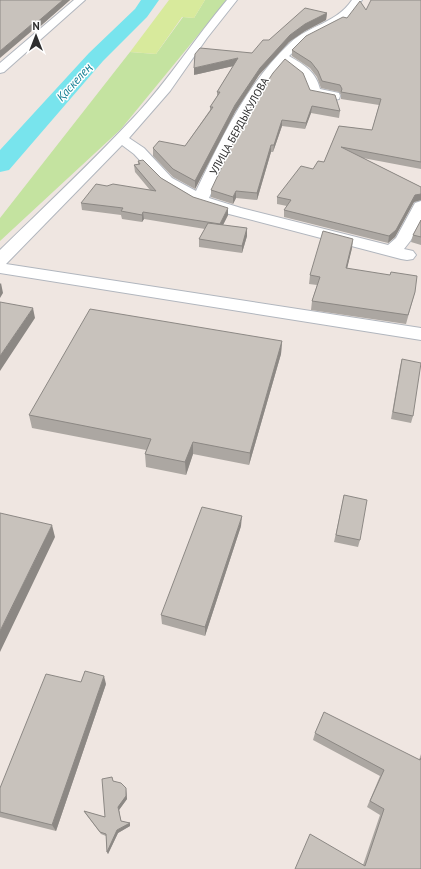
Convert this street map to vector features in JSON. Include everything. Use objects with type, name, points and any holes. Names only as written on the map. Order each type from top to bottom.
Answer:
[{"type":"street","points":[[61,0],[79,1]]},
{"type":"street","points":[[2,267],[166,88],[203,36],[232,0]]},
{"type":"street","name":"УЛИЦА БЕРДЫКУЛОВА","points":[[200,200],[229,139],[257,89],[271,69],[301,39],[334,24],[354,6],[357,0]]},
{"type":"street","points":[[3,64],[79,1]]},
{"type":"street","points":[[282,57],[294,63],[308,75],[314,92],[334,96]]},
{"type":"street","points":[[121,138],[139,151],[153,164],[166,181],[200,200],[235,211],[399,253],[403,240],[421,206]]},
{"type":"street","points":[[2,267],[421,334]]},
{"type":"green space","points":[[169,0],[205,0],[194,18],[182,17],[156,54],[130,52]]},
{"type":"green space","points":[[205,0],[226,1],[121,129],[0,241],[0,218],[130,52],[156,54],[183,17],[194,18]]},
{"type":"building","points":[[0,0],[63,0],[0,51]]},
{"type":"building","points":[[371,0],[421,0],[421,162],[341,147],[421,187],[421,194],[415,195],[396,230],[389,236],[284,210],[291,200],[277,197],[301,166],[313,169],[318,161],[324,162],[339,126],[372,130],[381,99],[341,92],[342,89],[340,85],[322,81],[318,71],[311,62],[292,50],[306,36],[343,17],[347,18],[360,1],[366,10]]},
{"type":"building","points":[[305,8],[327,13],[305,24],[290,35],[260,68],[235,105],[195,181],[173,169],[153,148],[159,141],[185,146],[213,107],[210,107],[220,92],[217,92],[238,58],[194,68],[195,54],[200,48],[252,53],[263,40],[269,40]]},
{"type":"building","points":[[285,59],[303,73],[310,90],[335,95],[340,111],[312,106],[306,123],[282,120],[274,145],[271,145],[257,193],[236,191],[233,197],[211,190],[252,105],[273,73]]},
{"type":"building","points":[[143,160],[161,178],[193,197],[228,208],[220,224],[143,212],[142,215],[121,211],[123,208],[81,203],[96,184],[107,186],[113,184],[156,191],[134,165],[140,164],[138,161]]},
{"type":"building","points":[[421,220],[421,237],[413,235]]},
{"type":"building","points":[[208,223],[247,228],[242,246],[199,239]]},
{"type":"building","points":[[323,231],[353,239],[346,268],[390,275],[391,272],[417,276],[415,292],[408,315],[312,301],[320,277],[310,275]]},
{"type":"building","points":[[0,302],[33,308],[0,356]]},
{"type":"building","points":[[90,309],[282,341],[250,453],[193,442],[185,462],[145,454],[151,439],[29,415]]},
{"type":"building","points":[[402,359],[421,363],[413,416],[393,412]]},
{"type":"building","points":[[344,495],[367,500],[360,540],[336,535]]},
{"type":"building","points":[[202,507],[242,516],[205,627],[161,615]]},
{"type":"building","points":[[0,513],[52,525],[0,631]]},
{"type":"building","points":[[85,671],[104,676],[52,825],[0,812],[0,788],[46,674],[81,682]]},
{"type":"building","points":[[324,712],[420,760],[421,758],[421,869],[295,869],[310,834],[365,866],[384,809],[370,801],[384,770],[315,733]]},
{"type":"building","points":[[112,777],[113,781],[121,783],[126,788],[126,796],[118,807],[121,821],[130,823],[117,830],[107,852],[106,834],[100,832],[84,811],[105,817],[102,779]]},
{"type":"waterway","name":"Қаскелең","points":[[0,165],[96,57],[141,13],[150,0]]}]
